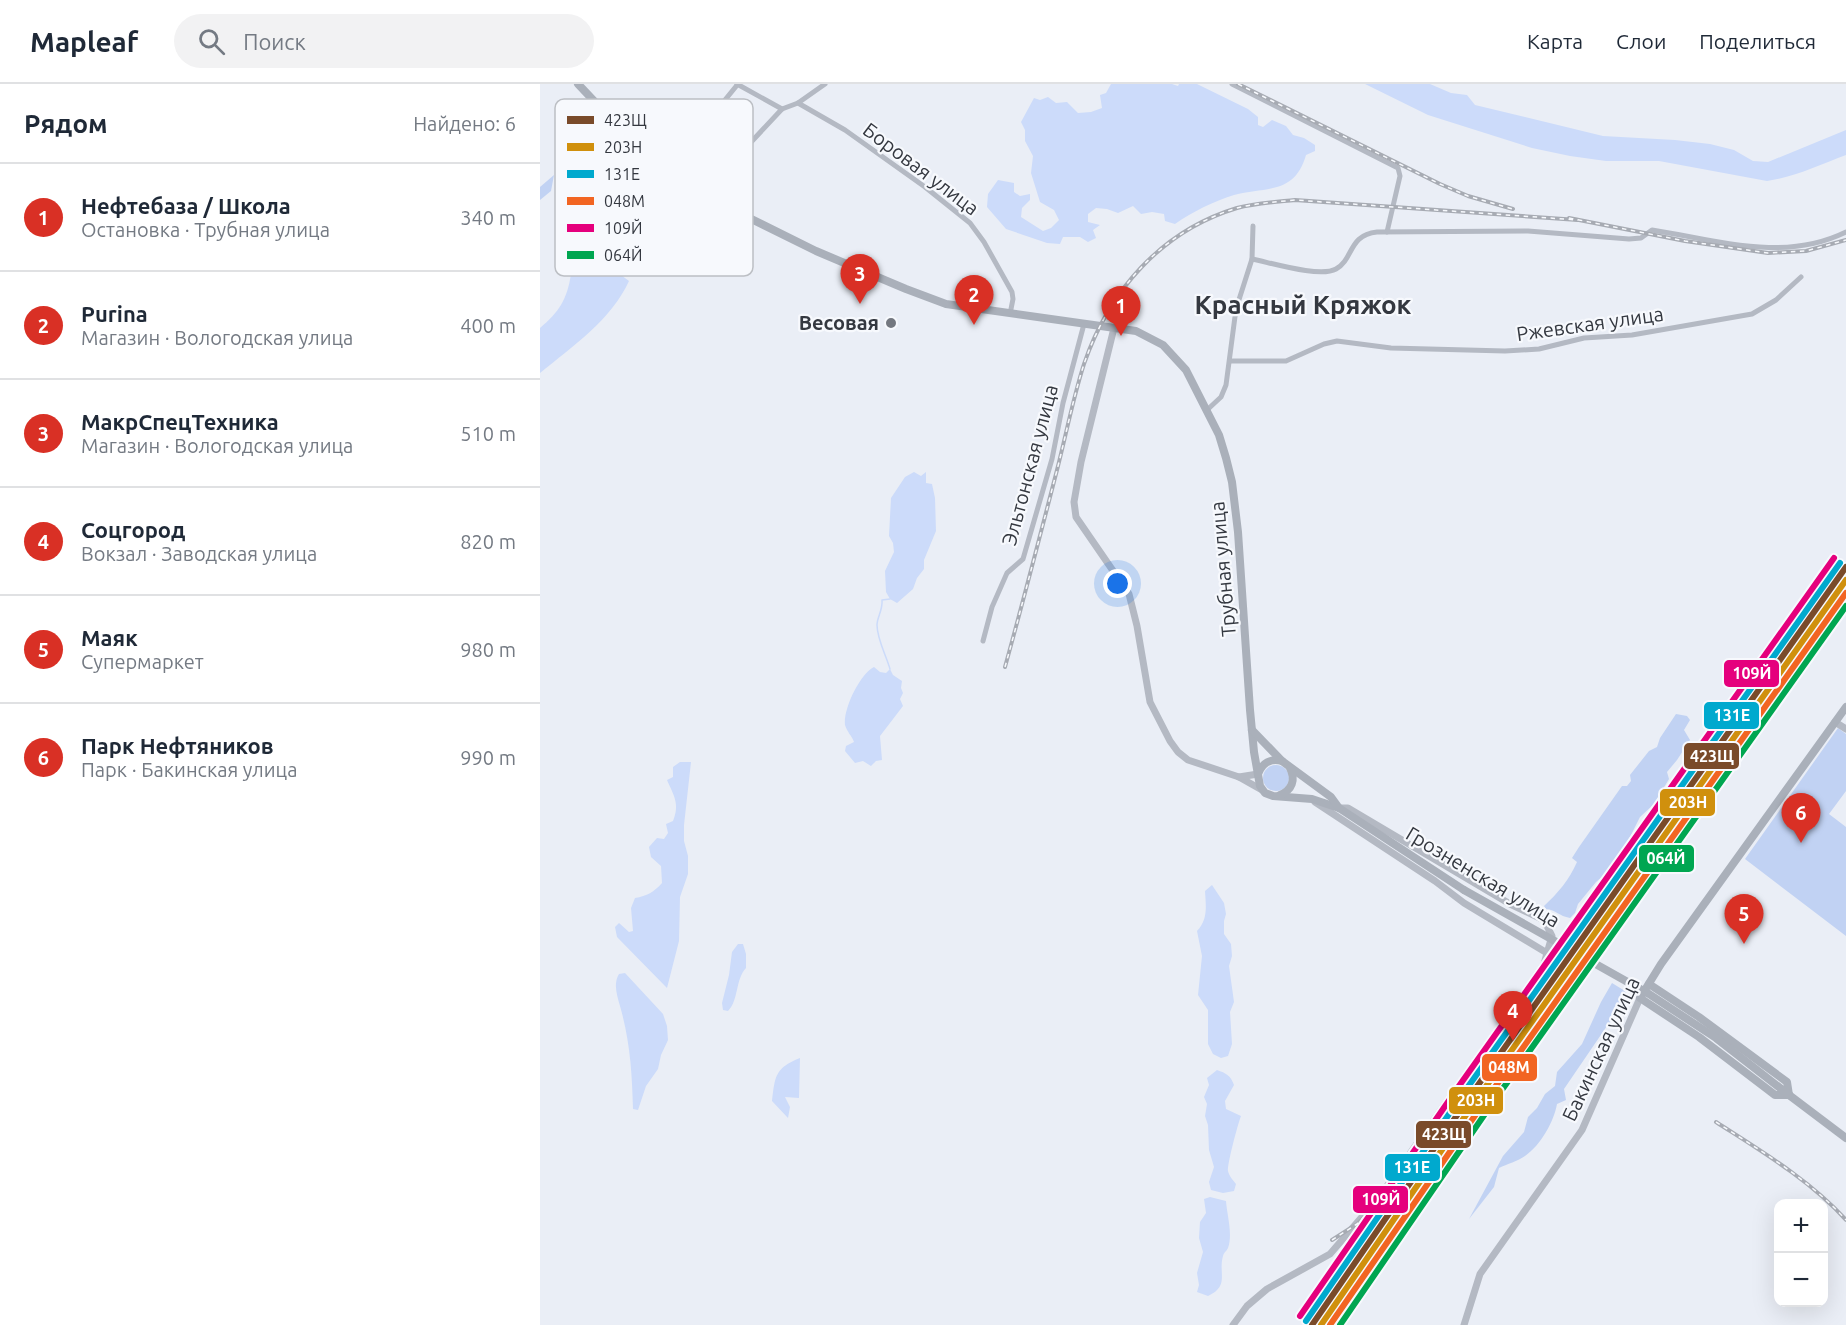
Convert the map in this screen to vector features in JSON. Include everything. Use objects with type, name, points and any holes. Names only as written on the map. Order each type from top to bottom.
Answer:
[{"type":"main road","name":"Трубная улица","points":[[578,84],[592,99]]},
{"type":"main road","name":"Трубная улица","points":[[753,220],[816,251],[946,304],[1143,333],[1162,345],[1186,370],[1219,435],[1232,482],[1236,507],[1252,730],[1258,774]]},
{"type":"main road","name":"Бакинская улица","points":[[1640,998],[1660,964],[1846,707]]},
{"type":"main road","points":[[1252,730],[1282,761],[1331,797],[1339,807]]},
{"type":"main road","points":[[1282,761],[1269,761],[1262,767],[1258,774],[1258,782],[1262,790],[1273,796],[1312,799],[1339,807]]},
{"type":"main road","points":[[1280,795],[1288,791],[1293,782],[1290,767]]},
{"type":"main road","name":"Грозненская улица","points":[[1339,807],[1464,890],[1649,994],[1716,1038],[1846,1138]]},
{"type":"main road","points":[[1649,984],[1665,1015]]},
{"type":"main road","points":[[1640,998],[1775,1095],[1790,1095],[1787,1082],[1699,1017],[1649,984]]},
{"type":"street","points":[[725,99],[737,84],[783,109]]},
{"type":"street","points":[[753,141],[783,109],[798,103],[825,84]]},
{"type":"street","points":[[1232,84],[1398,168],[1400,176],[1387,232]]},
{"type":"street","name":"Боровая улица","points":[[798,103],[845,130],[926,187],[970,223],[984,242],[1012,292],[1010,314]]},
{"type":"street","points":[[1207,410],[1215,405],[1225,390],[1236,309],[1252,259],[1253,226]]},
{"type":"street","points":[[1252,259],[1327,272],[1340,267],[1352,247],[1362,237],[1370,233],[1387,232],[1528,231],[1629,239],[1641,238],[1652,230],[1745,247],[1777,249],[1813,244],[1846,232]]},
{"type":"street","name":"Ржевская улица","points":[[1230,362],[1286,361],[1324,344],[1337,341],[1391,348],[1505,351],[1539,349],[1584,338],[1632,335],[1752,314],[1776,300],[1801,277]]},
{"type":"street","name":"Эльтонская улица","points":[[983,641],[992,607],[1007,573],[1023,559],[1052,459],[1063,403],[1084,324]]},
{"type":"street","points":[[1114,328],[1081,462],[1074,502],[1076,517],[1129,594],[1150,702],[1155,716],[1170,741],[1188,760],[1239,777],[1262,790]]},
{"type":"street","points":[[1835,722],[1846,729]]},
{"type":"street","points":[[1239,777],[1258,774]]},
{"type":"street","points":[[1312,799],[1464,903],[1547,952]]},
{"type":"street","points":[[1233,1325],[1247,1306],[1285,1278],[1330,1254],[1380,1196],[1544,964],[1552,936],[1544,920],[1500,898],[1348,807],[1339,807]]},
{"type":"street","name":"Бакинская улица","points":[[1464,1325],[1480,1274],[1582,1130],[1640,998]]},
{"type":"shaded area","points":[[1111,84],[1172,84],[1178,86],[1179,84],[1197,84],[1248,109],[1258,117],[1258,125],[1263,127],[1272,120],[1286,126],[1293,135],[1304,138],[1315,145],[1315,151],[1306,155],[1295,177],[1287,183],[1278,187],[1226,197],[1203,207],[1175,224],[1165,221],[1164,214],[1152,212],[1141,214],[1133,206],[1118,213],[1096,208],[1088,214],[1088,222],[1100,225],[1093,230],[1096,238],[1088,242],[1080,237],[1063,237],[1060,244],[1047,243],[1006,229],[987,207],[988,194],[998,180],[1014,183],[1014,192],[1020,196],[1030,194],[1030,200],[1022,208],[1021,217],[1043,231],[1051,228],[1059,220],[1054,210],[1040,202],[1031,173],[1033,156],[1025,141],[1025,130],[1021,122],[1034,98],[1040,100],[1048,97],[1056,103],[1067,102],[1078,113],[1091,112],[1102,108],[1100,95],[1106,93]]},
{"type":"shaded area","points":[[1365,84],[1430,84],[1451,93],[1467,95],[1475,105],[1603,136],[1710,144],[1734,150],[1753,161],[1768,162],[1846,130],[1846,155],[1797,174],[1767,181],[1659,161],[1606,161],[1570,156],[1532,148],[1428,115]]},
{"type":"shaded area","points":[[554,175],[551,191],[540,200],[540,187]]},
{"type":"shaded area","points":[[571,276],[622,276],[629,281],[602,320],[540,373],[540,328],[561,305]]},
{"type":"shaded area","points":[[914,472],[921,476],[926,472],[926,483],[932,484],[935,498],[936,531],[924,560],[924,569],[913,589],[897,603],[890,599],[886,592],[885,571],[894,552],[889,536],[891,498],[905,477]]},
{"type":"shaded area","points":[[874,667],[886,673],[890,669],[893,675],[902,681],[903,693],[900,699],[903,706],[880,736],[882,760],[876,761],[871,766],[863,761],[855,763],[845,751],[846,746],[854,742],[845,725],[845,718],[858,684]]},
{"type":"shaded area","points":[[1676,714],[1687,716],[1690,720],[1684,730],[1690,740],[1667,772],[1669,779],[1654,804],[1640,817],[1611,869],[1596,882],[1570,918],[1546,909],[1544,906],[1563,886],[1574,869],[1577,862],[1572,858],[1579,847],[1622,786],[1627,786],[1631,781],[1630,775],[1649,751],[1657,747],[1660,738]]},
{"type":"shaded area","points":[[1838,728],[1846,734],[1846,791],[1829,814],[1846,827],[1846,936],[1745,859]]},
{"type":"shaded area","points":[[680,762],[691,762],[684,825],[688,874],[680,897],[679,941],[667,988],[617,937],[615,927],[619,923],[629,932],[633,931],[631,908],[635,898],[650,893],[662,883],[661,866],[651,857],[649,847],[657,838],[664,839],[668,833],[666,824],[673,821],[676,805],[667,780],[673,777],[673,767]]},
{"type":"shaded area","points":[[1276,765],[1285,769],[1289,778],[1285,787],[1276,791],[1267,787],[1263,778],[1267,769]]},
{"type":"shaded area","points":[[1212,885],[1224,903],[1226,914],[1224,934],[1231,944],[1232,956],[1229,966],[1234,1002],[1230,1012],[1232,1044],[1228,1056],[1221,1058],[1213,1054],[1208,1044],[1208,1010],[1198,995],[1202,956],[1197,931],[1205,917],[1205,891]]},
{"type":"shaded area","points":[[738,944],[743,944],[746,968],[728,1011],[723,1010],[722,1003],[732,952]]},
{"type":"shaded area","points":[[625,973],[663,1014],[667,1026],[668,1040],[658,1069],[646,1086],[638,1110],[633,1109],[628,1044],[616,990],[619,974]]},
{"type":"shaded area","points":[[1612,983],[1625,991],[1630,999],[1625,1010],[1609,1023],[1564,1089],[1566,1100],[1557,1104],[1550,1125],[1541,1139],[1525,1156],[1499,1168],[1494,1187],[1469,1219],[1503,1156],[1524,1132],[1528,1117],[1537,1108],[1545,1094],[1555,1086],[1557,1072],[1582,1044]]},
{"type":"shaded area","points":[[800,1058],[799,1098],[785,1097],[790,1107],[788,1118],[772,1101],[774,1085],[781,1069]]},
{"type":"shaded area","points":[[1217,1070],[1228,1075],[1234,1085],[1225,1101],[1226,1109],[1241,1116],[1228,1167],[1229,1175],[1236,1184],[1234,1191],[1223,1193],[1211,1190],[1209,1182],[1214,1167],[1209,1150],[1208,1125],[1205,1116],[1207,1104],[1204,1097],[1209,1085],[1207,1078]]},
{"type":"shaded area","points":[[1210,1197],[1226,1201],[1230,1237],[1228,1248],[1223,1255],[1221,1283],[1215,1292],[1208,1296],[1197,1292],[1199,1285],[1197,1273],[1203,1252],[1199,1238],[1200,1222],[1206,1213],[1204,1199]]},
{"type":"waterway","points":[[890,599],[882,600],[877,625],[890,669]]},
{"type":"railway","points":[[1238,84],[1440,184],[1468,196],[1513,209]]},
{"type":"railway","points":[[1005,667],[1084,364],[1095,337],[1123,289],[1141,267],[1162,248],[1210,218],[1237,208],[1295,200],[1578,220]]},
{"type":"railway","points":[[1569,218],[1685,241],[1768,253],[1806,251],[1846,240]]},
{"type":"railway","points":[[1332,1240],[1357,1224],[1395,1188],[1601,905],[1825,590]]},
{"type":"railway","points":[[1781,682],[1846,605]]},
{"type":"railway","points":[[1765,699],[1785,677]]},
{"type":"railway","points":[[1716,1122],[1801,1179],[1846,1220]]},
{"type":"transit line","name":"109Й","points":[[1300,1316],[1459,1086],[1834,558]]},
{"type":"transit line","name":"131Е","points":[[1306,1321],[1465,1091],[1840,563]]},
{"type":"transit line","name":"423Щ","points":[[1312,1325],[1471,1095],[1846,567]]},
{"type":"transit line","name":"203Н","points":[[1321,1325],[1477,1099],[1846,580]]},
{"type":"transit line","name":"048М","points":[[1330,1325],[1483,1104],[1846,593]]},
{"type":"transit line","name":"064Й","points":[[1340,1325],[1489,1108],[1846,606]]},
{"type":"place","name":"МакрСпецТехника","points":[[860,304]]},
{"type":"place","name":"Весовая","points":[[891,323]]},
{"type":"place","name":"Purina","points":[[974,325]]},
{"type":"place","name":"Нефтебаза / Школа","points":[[1121,336]]},
{"type":"place","name":"Парк Нефтяников","points":[[1801,843]]},
{"type":"place","name":"Маяк","points":[[1744,944]]},
{"type":"place","name":"Соцгород","points":[[1513,1041]]},
{"type":"district","name":"Красный Кряжок","points":[[1303,305]]}]
